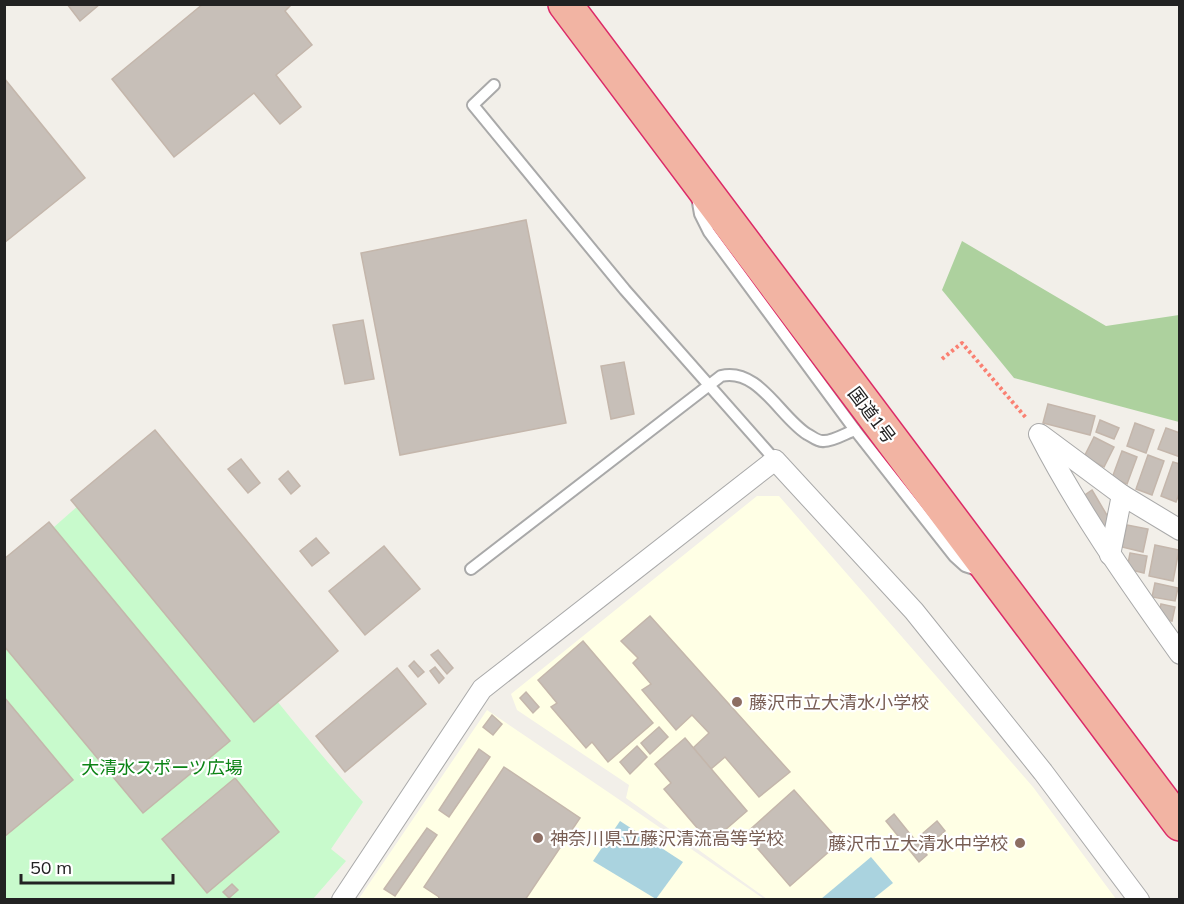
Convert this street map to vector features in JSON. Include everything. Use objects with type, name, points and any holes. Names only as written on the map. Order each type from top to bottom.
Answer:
[{"type":"highway","name":"国道1号","points":[[565,4],[1179,825]]},
{"type":"highway","name":"国道1号","points":[[594,4],[1179,786]]},
{"type":"street","points":[[1039,434],[1122,495],[1179,530]]},
{"type":"street","points":[[1039,434],[1064,482],[1110,555],[1179,654]]},
{"type":"street","points":[[342,900],[482,689],[775,460],[914,611],[1043,772],[1139,900]]},
{"type":"street","points":[[1110,555],[1122,495]]},
{"type":"lane","points":[[494,85],[473,105],[625,290],[775,460]]},
{"type":"lane","points":[[692,174],[700,214],[709,232],[855,429],[954,556],[965,566],[994,577]]},
{"type":"lane","points":[[471,569],[721,376],[732,374],[752,381],[794,426],[820,441],[827,441],[855,429]]},
{"type":"path","points":[[942,359],[962,343],[1039,434]]},
{"type":"shaded area","name":"藤沢市立大清水小学校","points":[[757,496],[779,496],[1033,787],[1116,899],[767,899],[626,798],[629,785],[517,710],[511,694]]},
{"type":"shaded area","name":"神奈川県立藤沢清流高等学校","points":[[487,710],[611,794],[764,899],[358,900]]},
{"type":"green space","points":[[962,241],[1106,326],[1179,315],[1179,422],[1014,378],[942,290]]},
{"type":"green space","name":"大清水スポーツ広場","points":[[104,483],[296,724],[363,802],[331,849],[346,861],[313,899],[5,899],[4,571]]},
{"type":"water","points":[[620,821],[683,862],[656,899],[593,861]]},
{"type":"water","points":[[871,857],[893,883],[873,899],[821,899]]},
{"type":"building","points":[[67,4],[100,4],[80,21]]},
{"type":"building","points":[[203,4],[292,4],[285,11],[312,45],[276,75],[301,107],[280,124],[254,93],[174,157],[112,79]]},
{"type":"building","points":[[4,78],[85,178],[4,243]]},
{"type":"building","points":[[526,220],[566,423],[400,455],[361,253]]},
{"type":"building","points":[[363,320],[374,379],[345,384],[333,325]]},
{"type":"building","points":[[624,362],[634,414],[611,419],[601,366]]},
{"type":"building","points":[[1048,404],[1095,416],[1090,435],[1043,423]]},
{"type":"building","points":[[1100,420],[1119,428],[1114,439],[1096,432]]},
{"type":"building","points":[[1135,423],[1154,430],[1146,453],[1127,446]]},
{"type":"building","points":[[1166,428],[1180,433],[1180,457],[1158,449]]},
{"type":"building","points":[[155,430],[338,651],[254,722],[71,500]]},
{"type":"building","points":[[1094,437],[1114,447],[1104,467],[1084,457]]},
{"type":"building","points":[[1122,451],[1137,457],[1127,484],[1112,478]]},
{"type":"building","points":[[1148,455],[1164,461],[1152,495],[1136,489]]},
{"type":"building","points":[[241,459],[260,483],[248,493],[228,469]]},
{"type":"building","points":[[1173,462],[1180,464],[1180,491],[1176,502],[1161,496]]},
{"type":"building","points":[[288,471],[300,486],[291,494],[279,479]]},
{"type":"building","points":[[1092,490],[1111,522],[1097,530],[1079,499]]},
{"type":"building","points":[[49,522],[230,741],[143,813],[4,646],[4,559]]},
{"type":"building","points":[[1127,525],[1148,529],[1143,552],[1122,547]]},
{"type":"building","points":[[316,538],[329,553],[312,566],[300,551]]},
{"type":"building","points":[[1155,545],[1179,550],[1173,581],[1149,576]]},
{"type":"building","points":[[384,546],[420,589],[365,635],[329,591]]},
{"type":"building","points":[[1130,553],[1147,556],[1144,573],[1127,569]]},
{"type":"building","points":[[1155,583],[1178,588],[1175,601],[1152,597]]},
{"type":"building","points":[[1161,604],[1175,607],[1172,621],[1158,618]]},
{"type":"building","points":[[650,616],[790,772],[759,797],[725,757],[711,769],[693,748],[709,733],[692,715],[676,730],[642,690],[651,684],[633,663],[638,658],[621,641]]},
{"type":"building","points":[[583,641],[653,723],[608,762],[592,742],[586,748],[551,707],[557,703],[538,680]]},
{"type":"building","points":[[438,650],[453,668],[447,674],[431,655]]},
{"type":"building","points":[[414,661],[424,672],[418,677],[409,666]]},
{"type":"building","points":[[435,667],[444,678],[439,683],[430,671]]},
{"type":"building","points":[[397,668],[426,704],[345,772],[316,736]]},
{"type":"building","points":[[526,692],[539,707],[533,713],[520,698]]},
{"type":"building","points":[[4,697],[73,780],[4,837]]},
{"type":"building","points":[[492,715],[502,724],[493,735],[483,727]]},
{"type":"building","points":[[659,727],[668,737],[650,754],[641,743]]},
{"type":"building","points":[[685,738],[747,811],[710,843],[664,789],[671,783],[655,764]]},
{"type":"building","points":[[637,746],[647,757],[630,774],[620,762]]},
{"type":"building","points":[[479,749],[490,757],[449,817],[439,810]]},
{"type":"building","points":[[504,767],[580,818],[525,900],[438,900],[439,897],[424,887]]},
{"type":"building","points":[[235,778],[279,832],[207,893],[162,839]]},
{"type":"building","points":[[794,790],[840,842],[790,886],[745,834]]},
{"type":"building","points":[[894,814],[927,855],[919,862],[886,821]]},
{"type":"building","points":[[937,821],[945,831],[930,844],[922,834]]},
{"type":"building","points":[[427,828],[437,835],[395,896],[384,889]]},
{"type":"building","points":[[232,884],[238,890],[229,898],[223,892]]},
{"type":"place","name":"藤沢市立大清水小学校","points":[[737,702]]},
{"type":"place","name":"神奈川県立藤沢清流高等学校","points":[[538,838]]},
{"type":"place","name":"藤沢市立大清水中学校","points":[[1020,843]]}]
